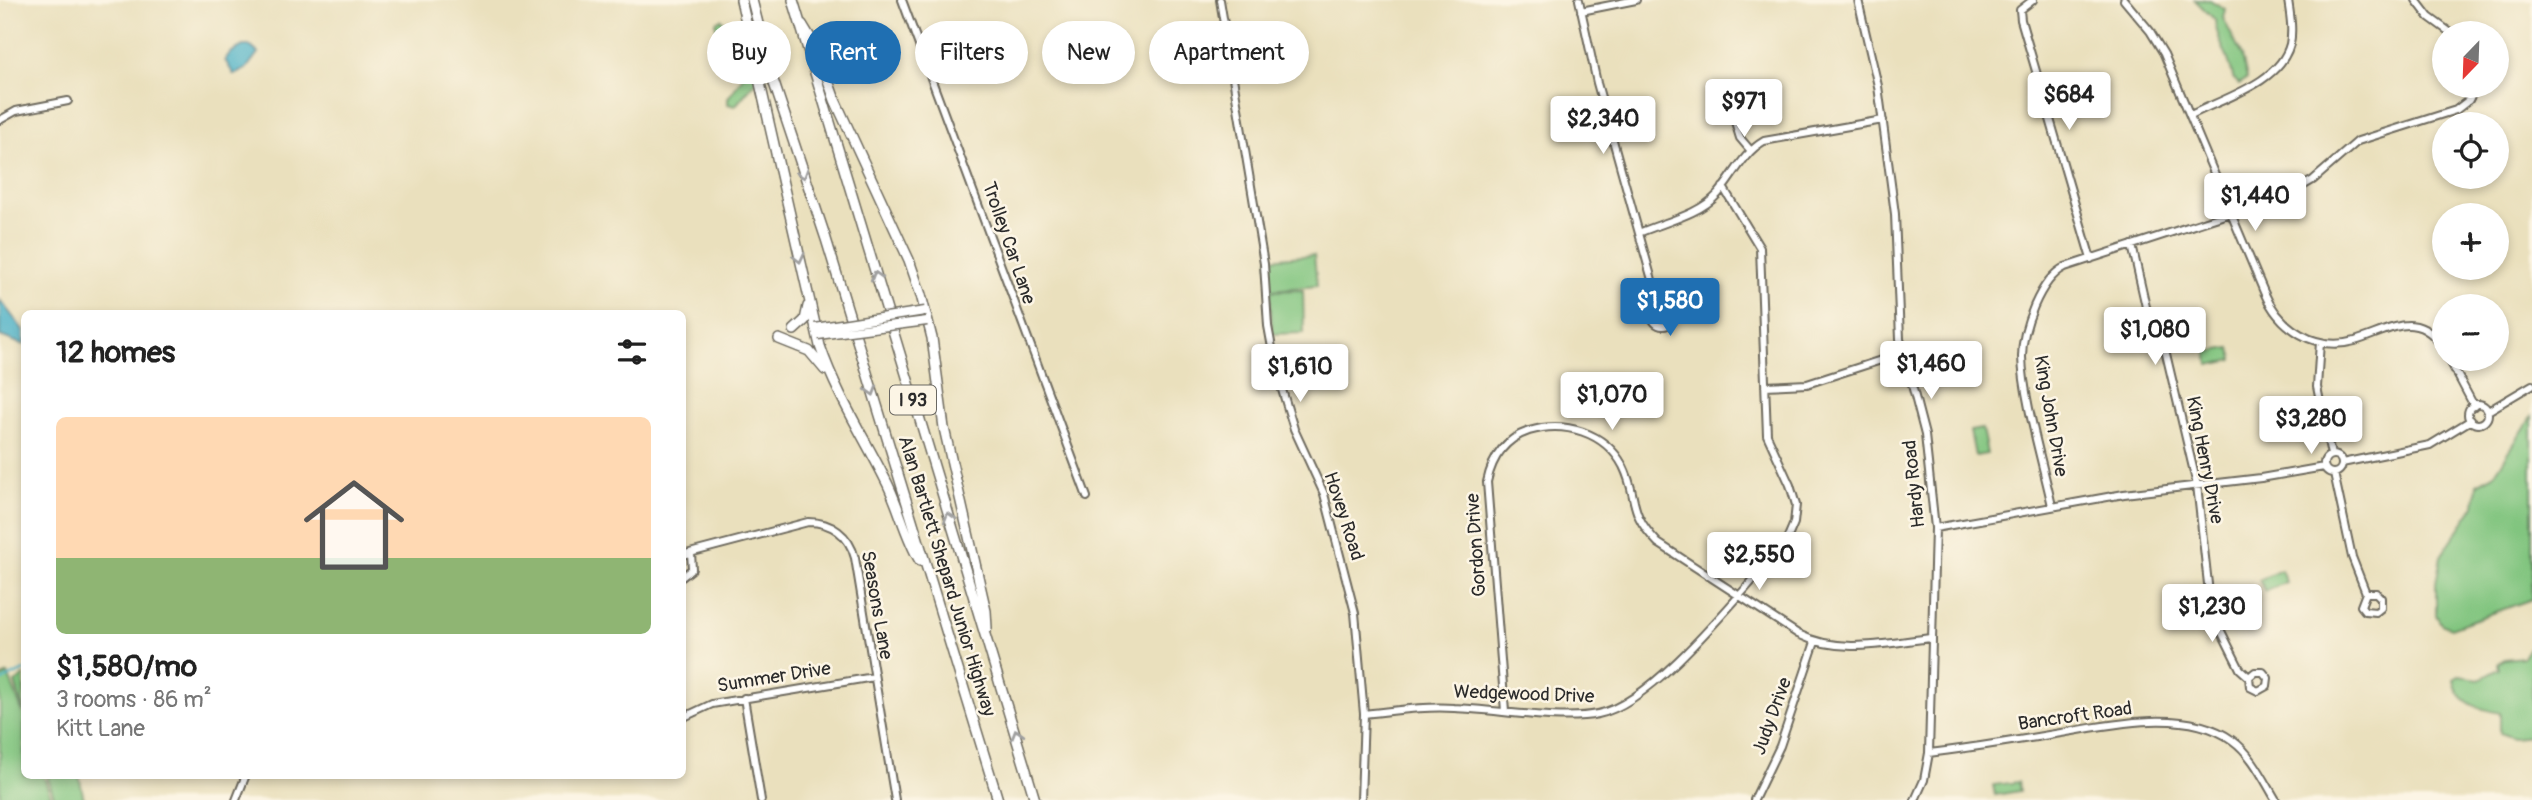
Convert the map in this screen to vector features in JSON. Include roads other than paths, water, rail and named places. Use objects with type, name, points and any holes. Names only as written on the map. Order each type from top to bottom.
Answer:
[{"type":"highway","points":[[741,0],[808,298],[833,383]]},
{"type":"highway","name":"Alan Bartlett Shepard Junior Highway","points":[[752,0],[770,71],[826,239],[998,800]]},
{"type":"highway","name":"Alan Bartlett Shepard Junior Highway","points":[[793,0],[1035,800]]},
{"type":"highway","points":[[796,13],[816,47],[835,100],[909,260],[926,316],[944,428],[987,616],[987,637]]},
{"type":"highway","points":[[794,330],[805,320],[808,298]]},
{"type":"highway","points":[[779,340],[809,351],[833,383],[885,478],[909,543],[927,571]]},
{"type":"main road","points":[[817,332],[926,316]]},
{"type":"street","name":"Trolley Car Lane","points":[[902,0],[1087,497]]},
{"type":"street","name":"Hovey Road","points":[[1220,0],[1264,264],[1275,363],[1294,429],[1324,495],[1357,626],[1364,714],[1361,800]]},
{"type":"street","points":[[1579,0],[1597,83],[1659,304]]},
{"type":"street","points":[[1581,11],[1636,0]]},
{"type":"street","name":"Hardy Road","points":[[1858,0],[1875,69],[1895,215],[1896,301],[1903,353],[1925,435],[1935,528],[1929,753],[1926,774],[1915,800]]},
{"type":"street","points":[[2033,0],[2020,10],[2091,258]]},
{"type":"street","points":[[2124,0],[2159,45],[2274,312],[2298,334],[2320,342],[2350,342],[2404,324],[2432,334]]},
{"type":"street","points":[[2191,115],[2269,75],[2280,64],[2291,33],[2288,0]]},
{"type":"street","points":[[2416,0],[2434,21]]},
{"type":"street","name":"King John Drive","points":[[2052,506],[2024,372],[2023,345],[2045,284],[2055,272],[2304,187],[2358,141],[2456,110],[2470,98]]},
{"type":"street","points":[[0,120],[16,111],[68,101]]},
{"type":"street","points":[[1732,112],[1740,138],[1751,151]]},
{"type":"street","points":[[1639,233],[1700,207],[1723,187],[1751,151],[1769,139],[1882,120]]},
{"type":"street","name":"Wedgewood Drive","points":[[1364,714],[1438,708],[1581,715],[1615,708],[1678,662],[1785,544],[1796,514],[1794,495],[1767,435],[1760,248],[1723,187]]},
{"type":"street","name":"King Henry Drive","points":[[2132,245],[2146,307],[2163,341],[2197,485],[2211,611],[2240,668],[2249,677]]},
{"type":"street","points":[[2320,342],[2317,387],[2331,455]]},
{"type":"street","points":[[1765,386],[1807,384],[1903,353]]},
{"type":"street","points":[[2455,371],[2474,406]]},
{"type":"street","points":[[2488,411],[2482,405],[2474,406],[2469,412],[2471,420],[2476,424],[2484,422],[2488,411],[2532,385]]},
{"type":"street","points":[[2342,463],[2430,445],[2471,420]]},
{"type":"street","name":"Gordon Drive","points":[[1505,711],[1487,482],[1499,453],[1524,433],[1567,428],[1588,433],[1606,444],[1623,466],[1635,513],[1646,531],[1666,549],[1785,627],[1815,642],[1847,647],[1931,638]]},
{"type":"street","points":[[2324,467],[2324,460],[2331,455],[2338,456],[2342,463],[2340,470],[2334,473]]},
{"type":"street","points":[[1935,528],[2052,506],[2273,477],[2324,467],[2334,473],[2352,558],[2367,593]]},
{"type":"street","name":"Seasons Lane","points":[[686,554],[808,522],[823,523],[848,540],[855,558],[895,800]]},
{"type":"street","points":[[686,574],[691,571],[691,553]]},
{"type":"street","name":"Judy Drive","points":[[1754,800],[1780,746],[1815,642]]},
{"type":"street","name":"Summer Drive","points":[[686,716],[701,707],[744,698],[874,677]]},
{"type":"street","points":[[744,698],[761,800]]},
{"type":"street","name":"Bancroft Road","points":[[1929,753],[2115,722],[2169,722],[2212,731],[2232,739],[2254,763],[2276,800]]},
{"type":"street","points":[[236,800],[244,779]]},
{"type":"water","points":[[243,46],[250,46],[258,53],[246,69],[234,75],[225,60],[230,53]]},
{"type":"water","points":[[0,300],[21,327],[21,344],[0,336]]},
{"type":"waterway","points":[[0,682],[21,672]]}]
